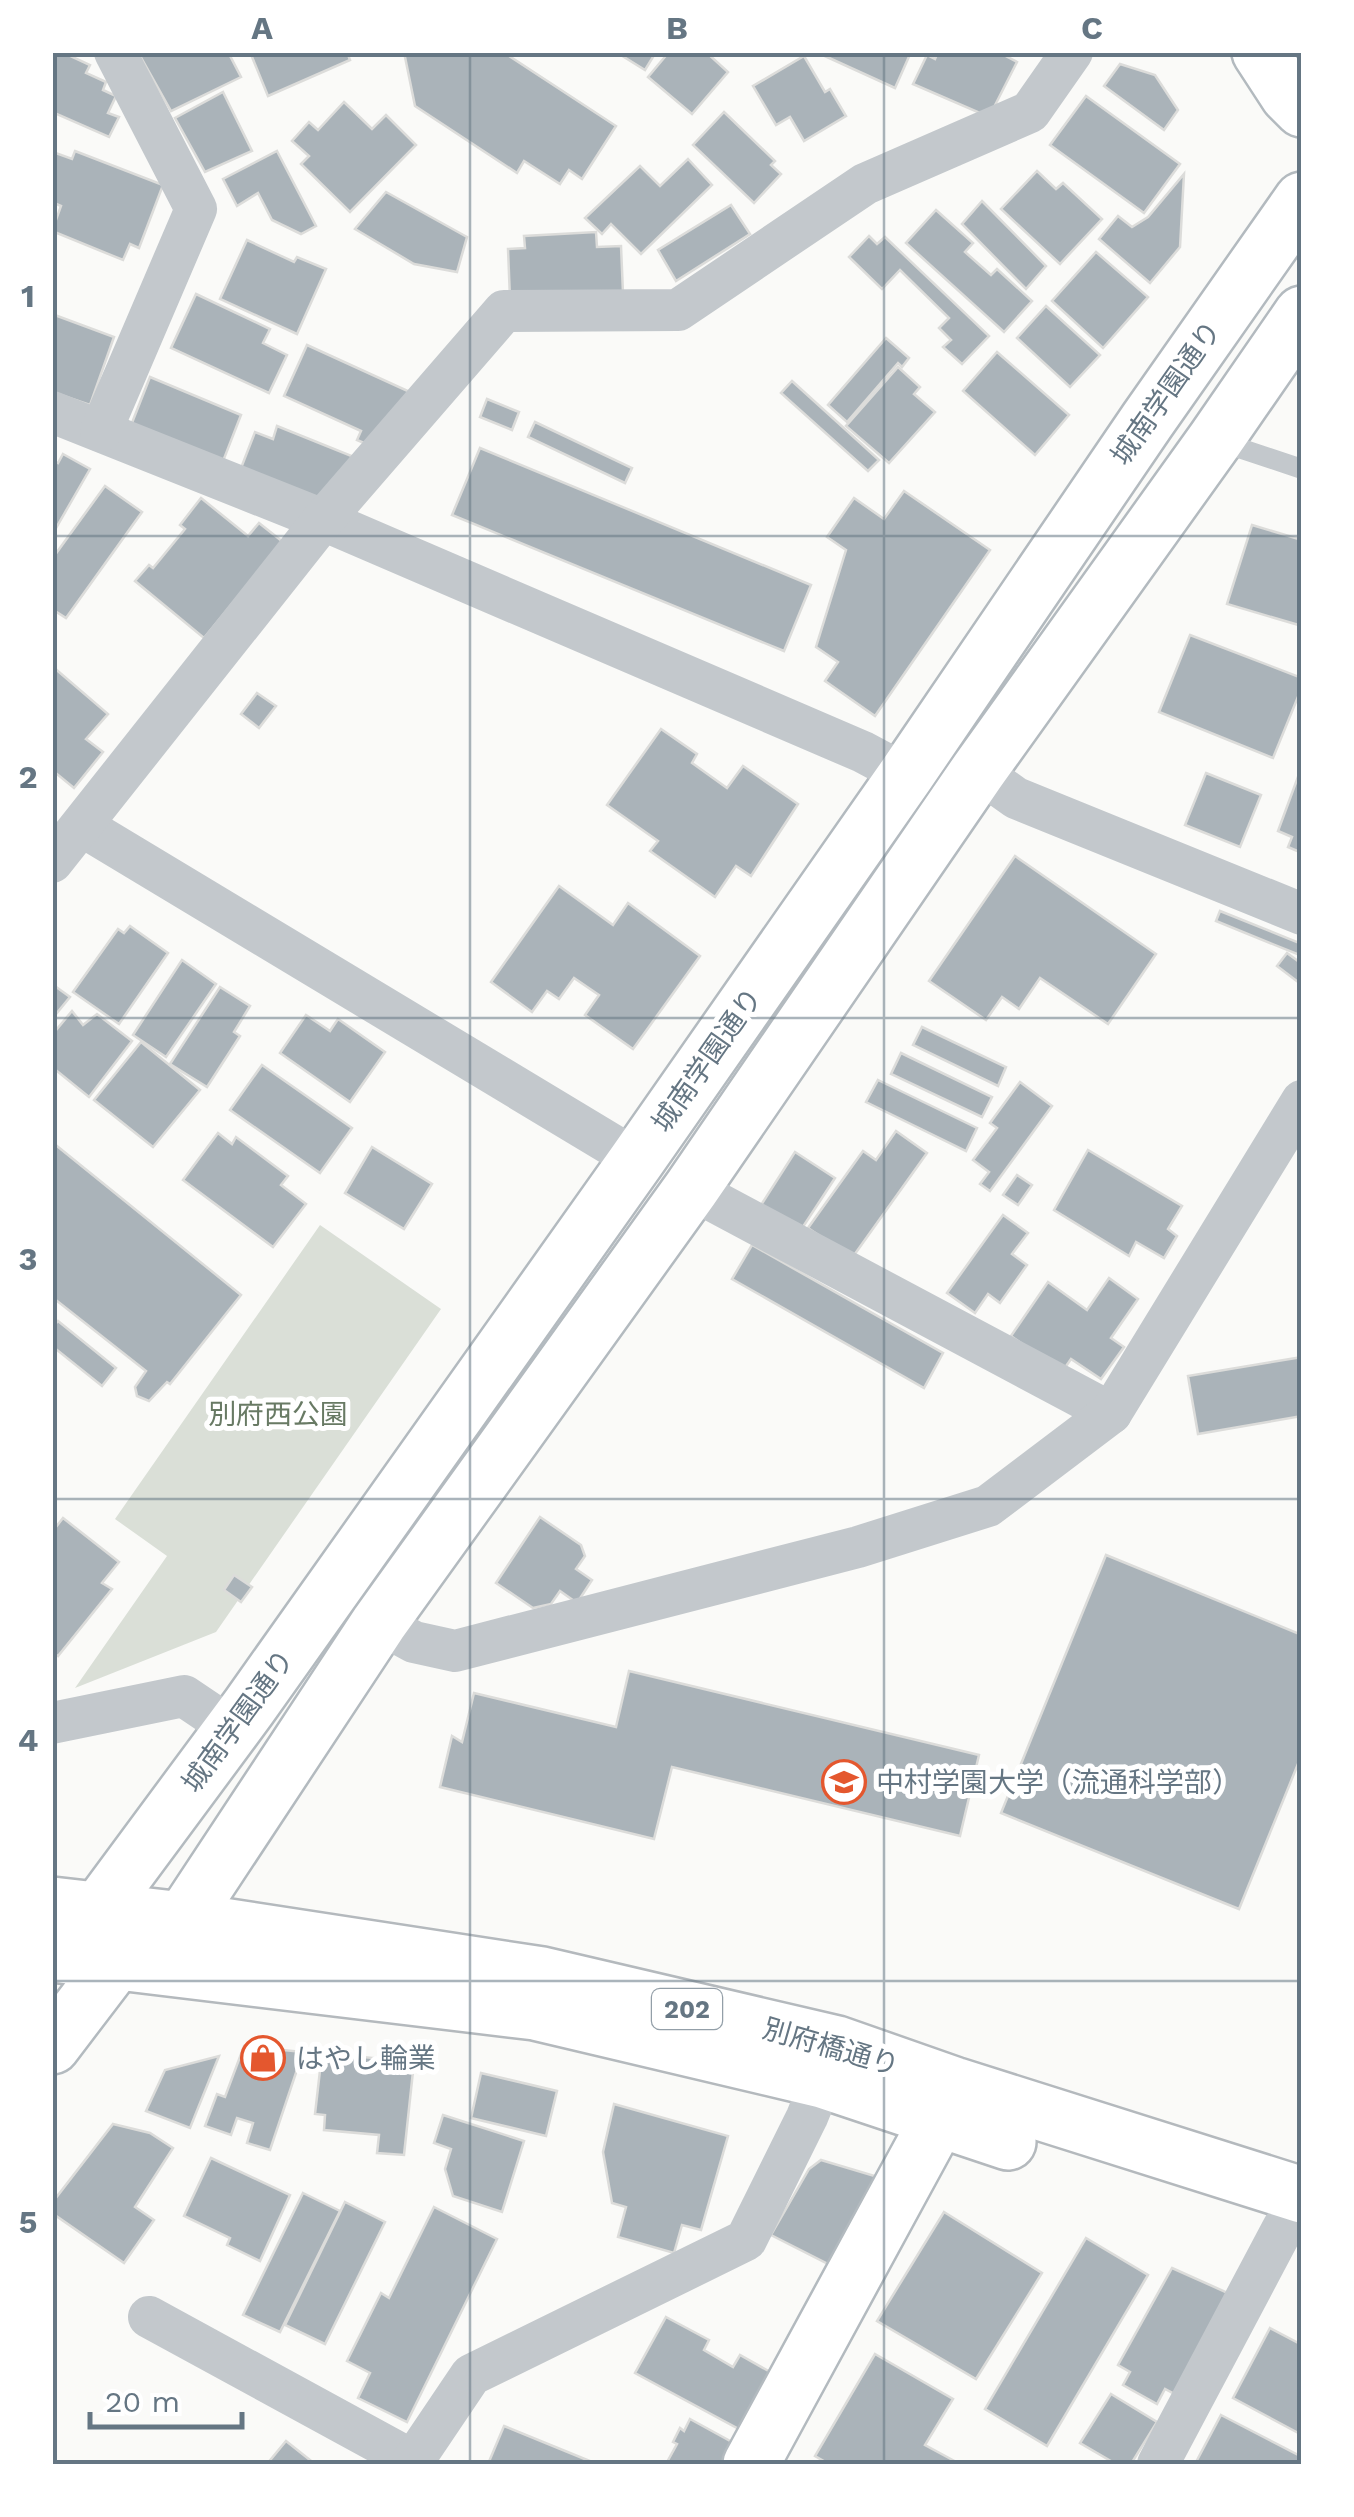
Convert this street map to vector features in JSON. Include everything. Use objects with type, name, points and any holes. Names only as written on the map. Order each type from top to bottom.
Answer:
[{"type":"main road","points":[[1260,52],[1302,109]]},
{"type":"main road","name":"城南学園通り","points":[[75,1908],[233,1729],[637,1160],[1302,200]]},
{"type":"main road","points":[[52,2046],[116,1962],[183,1920],[379,1623],[691,1189],[978,772],[1302,314]]},
{"type":"main road","points":[[75,1908],[116,1962]]},
{"type":"main road","name":"別府橋通り","points":[[75,1908],[183,1920],[542,1975],[837,2044],[954,2085],[1295,2220]]},
{"type":"main road","name":"別府橋通り","points":[[52,1954],[534,2012],[822,2080],[938,2120],[1295,2220]]},
{"type":"main road","points":[[751,2464],[938,2120]]},
{"type":"street","points":[[100,431],[196,209],[115,52]]},
{"type":"street","points":[[52,862],[323,520],[504,312],[678,310],[865,184],[1030,112],[1070,53]]},
{"type":"street","points":[[52,412],[323,520],[906,774]]},
{"type":"street","points":[[978,772],[1016,798],[1302,914]]},
{"type":"street","points":[[82,826],[637,1160]]},
{"type":"street","points":[[379,1623],[414,1642],[455,1652],[858,1548],[988,1506],[1110,1413],[1302,1101]]},
{"type":"street","points":[[691,1189],[1110,1413]]},
{"type":"street","points":[[52,1723],[184,1696],[233,1729]]},
{"type":"street","points":[[148,2317],[413,2463],[471,2375],[746,2240],[808,2117],[822,2080]]},
{"type":"street","points":[[1158,2464],[1295,2220]]},
{"type":"lane","points":[[1215,440],[1302,469]]},
{"type":"green space","name":"別府西公園","points":[[320,1225],[441,1309],[216,1632],[75,1688],[167,1556],[115,1519]]},
{"type":"building","points":[[52,52],[62,52],[90,65],[86,73],[106,82],[103,90],[116,96],[108,113],[119,117],[109,137],[52,112]]},
{"type":"building","points":[[138,52],[228,52],[241,77],[171,111]]},
{"type":"building","points":[[250,52],[347,52],[350,60],[268,96]]},
{"type":"building","points":[[404,52],[503,52],[616,126],[582,179],[569,170],[560,184],[524,161],[517,173],[415,106]]},
{"type":"building","points":[[616,52],[656,52],[645,70]]},
{"type":"building","points":[[669,52],[706,52],[728,72],[692,114],[648,77]]},
{"type":"building","points":[[816,52],[911,52],[895,88]]},
{"type":"building","points":[[938,52],[998,52],[1017,62],[989,117],[913,84],[927,55],[935,59]]},
{"type":"building","points":[[804,56],[825,92],[830,89],[846,116],[804,141],[790,117],[776,125],[753,86]]},
{"type":"building","points":[[1120,64],[1155,75],[1178,110],[1164,130],[1104,86]]},
{"type":"building","points":[[223,92],[252,151],[205,172],[175,118]]},
{"type":"building","points":[[1086,96],[1180,164],[1144,213],[1050,145]]},
{"type":"building","points":[[344,102],[372,129],[386,115],[416,145],[350,212],[301,164],[309,156],[292,141],[309,122],[318,130]]},
{"type":"building","points":[[724,112],[775,161],[771,165],[781,174],[754,203],[693,145]]},
{"type":"building","points":[[75,151],[163,185],[139,248],[130,244],[123,260],[52,231],[61,206],[52,202],[53,152],[72,159]]},
{"type":"building","points":[[277,151],[316,226],[301,234],[272,220],[258,193],[237,206],[223,179]]},
{"type":"building","points":[[688,159],[712,185],[641,254],[611,224],[602,234],[585,218],[640,166],[660,186]]},
{"type":"building","points":[[1037,171],[1056,189],[1063,183],[1102,219],[1060,264],[1001,209]]},
{"type":"building","points":[[1184,174],[1180,247],[1150,283],[1099,239],[1118,216],[1132,227],[1148,217]]},
{"type":"building","points":[[386,192],[467,237],[457,272],[414,264],[355,229]]},
{"type":"building","points":[[982,201],[1046,266],[1026,289],[962,224]]},
{"type":"building","points":[[731,205],[750,234],[676,281],[658,250]]},
{"type":"building","points":[[936,210],[973,243],[965,252],[991,275],[997,269],[1032,301],[1004,332],[906,243]]},
{"type":"building","points":[[596,232],[597,247],[621,246],[623,293],[510,299],[508,249],[525,248],[524,236]]},
{"type":"building","points":[[869,236],[877,244],[885,237],[989,336],[962,364],[943,347],[951,340],[939,328],[949,318],[900,270],[882,289],[849,257]]},
{"type":"building","points":[[247,240],[294,262],[297,257],[326,269],[297,334],[220,299]]},
{"type":"building","points":[[1096,252],[1148,297],[1103,348],[1052,301]]},
{"type":"building","points":[[196,294],[270,329],[263,343],[287,355],[269,393],[171,348]]},
{"type":"building","points":[[1046,306],[1100,355],[1070,387],[1017,338]]},
{"type":"building","points":[[52,314],[114,337],[90,405],[52,392]]},
{"type":"building","points":[[886,338],[909,358],[902,367],[898,363],[847,422],[828,405]]},
{"type":"building","points":[[307,345],[410,392],[371,446],[357,440],[361,431],[284,396]]},
{"type":"building","points":[[997,352],[1069,415],[1035,455],[963,391]]},
{"type":"building","points":[[898,367],[920,387],[914,394],[935,412],[889,463],[846,426]]},
{"type":"building","points":[[150,377],[241,415],[220,469],[128,433]]},
{"type":"building","points":[[792,381],[879,460],[868,471],[781,393]]},
{"type":"building","points":[[487,399],[519,412],[512,430],[480,417]]},
{"type":"building","points":[[535,422],[632,468],[625,483],[528,437]]},
{"type":"building","points":[[277,426],[364,461],[332,504],[241,468],[255,432],[273,439]]},
{"type":"building","points":[[480,448],[811,585],[784,651],[452,515]]},
{"type":"building","points":[[63,454],[90,469],[52,535],[52,460],[58,463]]},
{"type":"building","points":[[105,486],[142,512],[66,618],[52,609],[52,559]]},
{"type":"building","points":[[904,491],[990,550],[875,716],[825,681],[838,662],[816,647],[846,550],[827,537],[854,498],[884,519]]},
{"type":"building","points":[[201,498],[248,536],[259,523],[283,542],[204,638],[135,581],[149,565],[153,568],[185,529],[180,525]]},
{"type":"building","points":[[1252,525],[1302,540],[1302,626],[1227,604]]},
{"type":"building","points":[[1190,635],[1302,678],[1302,687],[1273,758],[1159,712]]},
{"type":"building","points":[[52,666],[108,714],[86,739],[103,752],[74,788],[52,770]]},
{"type":"building","points":[[257,693],[276,706],[259,728],[241,714]]},
{"type":"building","points":[[661,729],[697,754],[692,763],[727,788],[743,766],[798,804],[751,876],[736,866],[715,897],[650,851],[658,841],[607,805]]},
{"type":"building","points":[[1302,766],[1302,853],[1288,847],[1292,837],[1278,831]]},
{"type":"building","points":[[1206,773],[1261,795],[1240,847],[1185,825]]},
{"type":"building","points":[[1015,856],[1156,954],[1108,1024],[1040,978],[1019,1009],[1002,997],[986,1020],[929,981]]},
{"type":"building","points":[[559,886],[613,925],[628,903],[700,956],[633,1049],[585,1015],[599,995],[574,978],[559,999],[547,991],[532,1012],[491,982]]},
{"type":"building","points":[[1220,911],[1302,944],[1302,956],[1216,921]]},
{"type":"building","points":[[130,926],[168,953],[119,1024],[73,992],[118,929],[124,933]]},
{"type":"building","points":[[1287,953],[1302,964],[1302,985],[1277,966]]},
{"type":"building","points":[[182,960],[216,984],[166,1057],[133,1035]]},
{"type":"building","points":[[52,984],[70,997],[52,1019]]},
{"type":"building","points":[[220,987],[250,1006],[234,1032],[240,1036],[207,1087],[170,1064]]},
{"type":"building","points":[[72,1011],[83,1025],[97,1014],[132,1041],[89,1097],[52,1067],[52,1035]]},
{"type":"building","points":[[306,1015],[330,1031],[338,1019],[385,1052],[350,1102],[280,1053]]},
{"type":"building","points":[[922,1027],[1006,1067],[998,1086],[913,1045]]},
{"type":"building","points":[[141,1042],[200,1090],[153,1147],[94,1100]]},
{"type":"building","points":[[901,1053],[992,1097],[982,1117],[891,1074]]},
{"type":"building","points":[[262,1065],[352,1128],[320,1173],[230,1110]]},
{"type":"building","points":[[878,1080],[977,1128],[966,1151],[866,1102]]},
{"type":"building","points":[[1020,1082],[1052,1106],[990,1191],[980,1184],[989,1172],[973,1160],[997,1128],[990,1123]]},
{"type":"building","points":[[896,1131],[927,1153],[852,1258],[808,1228],[863,1151],[876,1160]]},
{"type":"building","points":[[218,1133],[232,1144],[236,1137],[288,1176],[281,1185],[306,1204],[273,1247],[183,1180]]},
{"type":"building","points":[[52,1142],[241,1295],[170,1384],[167,1382],[149,1401],[137,1396],[135,1387],[146,1371],[52,1297]]},
{"type":"building","points":[[372,1147],[432,1184],[404,1229],[345,1193]]},
{"type":"building","points":[[1088,1150],[1182,1206],[1168,1229],[1177,1236],[1164,1258],[1136,1242],[1129,1256],[1054,1210]]},
{"type":"building","points":[[795,1152],[835,1178],[795,1239],[761,1205]]},
{"type":"building","points":[[1017,1175],[1032,1185],[1018,1205],[1003,1195]]},
{"type":"building","points":[[1003,1215],[1028,1233],[1012,1254],[1027,1265],[1000,1303],[988,1294],[975,1313],[947,1293]]},
{"type":"building","points":[[752,1245],[943,1353],[924,1388],[732,1279]]},
{"type":"building","points":[[1109,1278],[1138,1299],[1111,1338],[1124,1347],[1101,1379],[1071,1359],[1062,1372],[1011,1336],[1048,1282],[1087,1310]]},
{"type":"building","points":[[58,1321],[116,1368],[102,1386],[52,1346],[52,1328]]},
{"type":"building","points":[[1302,1357],[1302,1416],[1198,1434],[1188,1376]]},
{"type":"building","points":[[540,1517],[581,1545],[585,1556],[576,1569],[592,1580],[577,1603],[560,1591],[551,1604],[533,1608],[496,1583]]},
{"type":"building","points":[[63,1518],[119,1562],[102,1583],[112,1589],[58,1656],[52,1652],[52,1532]]},
{"type":"building","points":[[1106,1555],[1302,1635],[1302,1754],[1239,1909],[1001,1813]]},
{"type":"building","points":[[234,1575],[252,1587],[241,1602],[224,1590]]},
{"type":"building","points":[[629,1671],[979,1755],[960,1836],[672,1767],[654,1839],[440,1787],[452,1736],[462,1742],[474,1693],[616,1727]]},
{"type":"building","points":[[244,2046],[303,2052],[270,2150],[247,2143],[253,2123],[237,2118],[231,2135],[205,2126],[217,2094],[225,2097]]},
{"type":"building","points":[[322,2053],[414,2062],[404,2155],[377,2153],[379,2135],[324,2130],[325,2115],[315,2114]]},
{"type":"building","points":[[219,2056],[190,2128],[146,2111],[165,2070]]},
{"type":"building","points":[[481,2073],[557,2091],[546,2136],[471,2118]]},
{"type":"building","points":[[614,2104],[728,2136],[701,2230],[682,2225],[674,2253],[618,2237],[626,2207],[612,2203],[603,2152]]},
{"type":"building","points":[[443,2115],[524,2141],[502,2212],[453,2196],[445,2169],[451,2149],[434,2143]]},
{"type":"building","points":[[113,2124],[150,2133],[173,2148],[135,2207],[154,2220],[124,2263],[52,2213],[52,2203]]},
{"type":"building","points":[[211,2158],[290,2195],[260,2261],[227,2245],[230,2238],[184,2216]]},
{"type":"building","points":[[821,2160],[878,2177],[838,2269],[771,2235],[809,2169]]},
{"type":"building","points":[[303,2193],[340,2211],[280,2332],[243,2315]]},
{"type":"building","points":[[345,2202],[385,2222],[325,2344],[285,2325]]},
{"type":"building","points":[[434,2207],[497,2239],[407,2422],[358,2398],[370,2373],[347,2361],[381,2293],[389,2298]]},
{"type":"building","points":[[944,2212],[1042,2273],[976,2379],[877,2321]]},
{"type":"building","points":[[1086,2238],[1148,2275],[1047,2446],[985,2409]]},
{"type":"building","points":[[1172,2268],[1239,2298],[1184,2399],[1165,2389],[1157,2404],[1123,2385],[1130,2372],[1118,2365]]},
{"type":"building","points":[[666,2317],[709,2340],[704,2350],[733,2367],[740,2355],[781,2378],[750,2435],[635,2373]]},
{"type":"building","points":[[1270,2328],[1302,2345],[1302,2435],[1233,2398]]},
{"type":"building","points":[[875,2354],[953,2399],[925,2445],[960,2464],[829,2464],[815,2456]]},
{"type":"building","points":[[1111,2394],[1157,2422],[1131,2464],[1116,2464],[1080,2443]]},
{"type":"building","points":[[1221,2415],[1302,2457],[1302,2464],[1195,2464]]},
{"type":"building","points":[[690,2419],[741,2447],[732,2464],[666,2464],[677,2444],[673,2442],[680,2428],[684,2431]]},
{"type":"building","points":[[504,2426],[597,2464],[488,2464]]},
{"type":"building","points":[[286,2441],[315,2464],[267,2464]]},
{"type":"place","name":"中村学園大学（流通科学部）","points":[[844,1782]]},
{"type":"place","name":"はやし輪業","points":[[263,2058]]}]
